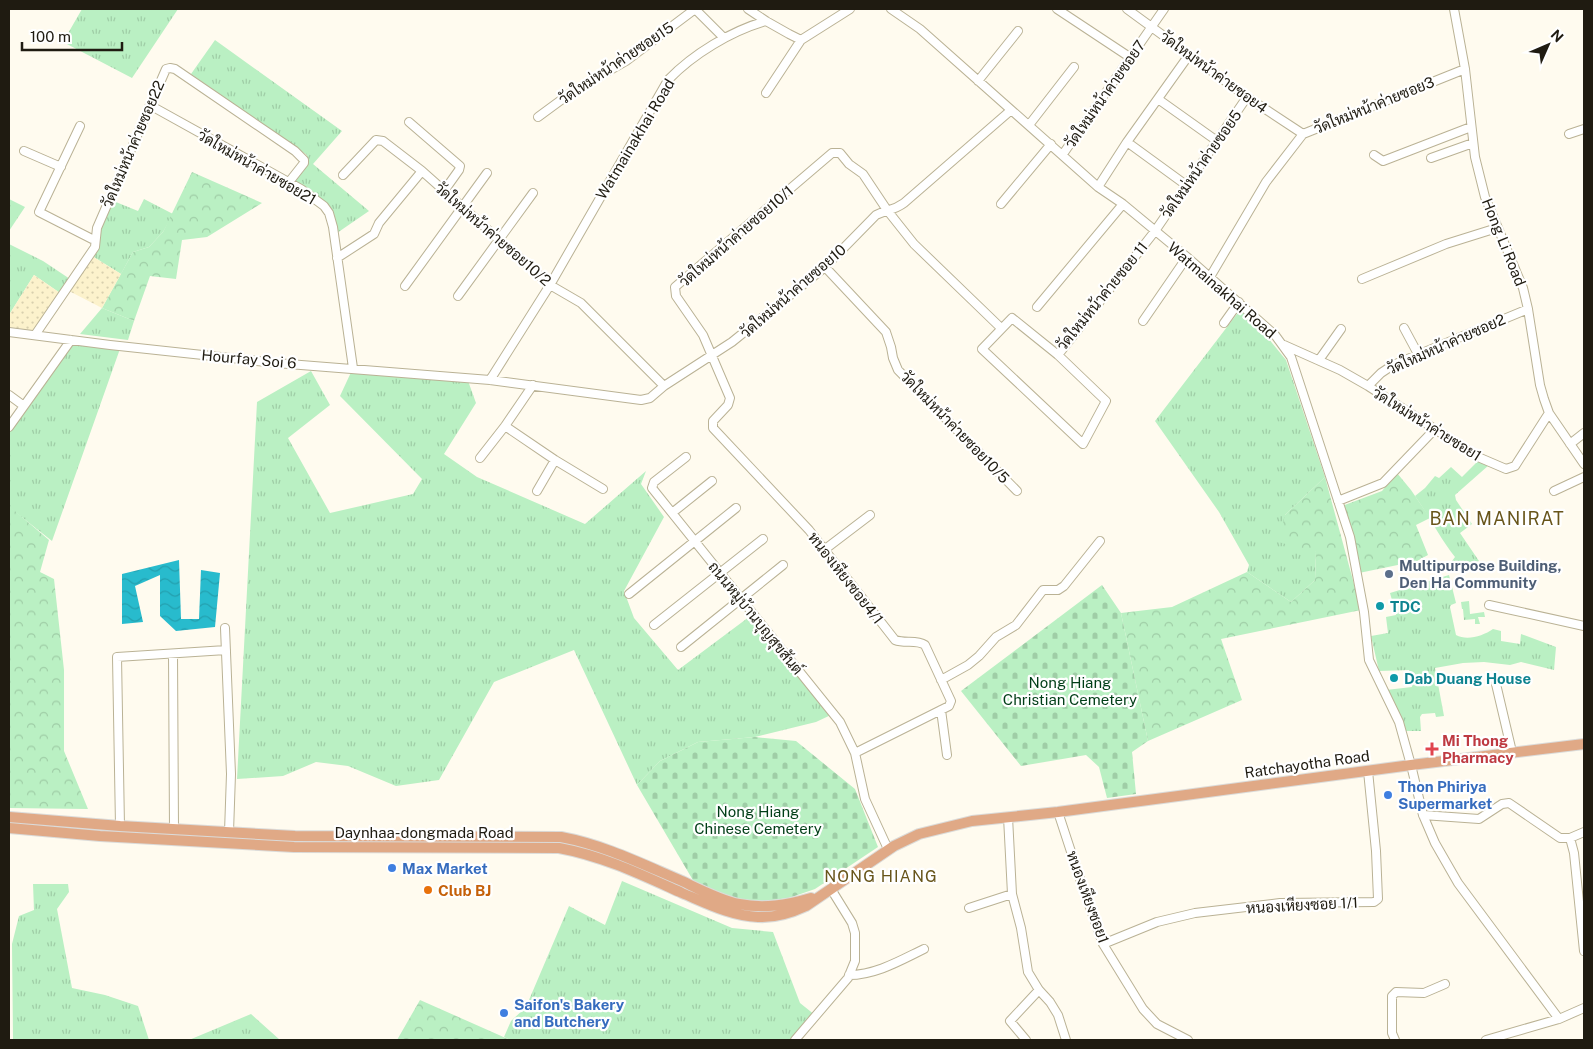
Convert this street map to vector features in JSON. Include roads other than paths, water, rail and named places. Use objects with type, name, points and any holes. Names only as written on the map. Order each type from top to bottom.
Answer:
[{"type":"main road","name":"Ratchayotha Road","points":[[1033,814],[1584,744]]},
{"type":"main road","name":"Daynhaa-dongmada Road","points":[[9,828],[100,836],[294,847],[560,848],[613,862],[759,917],[777,916],[806,906],[888,849],[919,834],[972,821],[1033,814]]},
{"type":"main road","name":"Daynhaa-dongmada Road","points":[[9,817],[120,826],[295,836],[560,837],[584,841],[617,853],[724,905]]},
{"type":"main road","points":[[185,829],[185,841]]},
{"type":"street","points":[[695,9],[724,38]]},
{"type":"street","name":"วัดใหม่หน้าค่ายซอย15","points":[[538,117],[572,92],[626,61],[695,9]]},
{"type":"street","points":[[748,9],[801,40]]},
{"type":"street","points":[[766,93],[801,40],[850,9]]},
{"type":"street","name":"Watmainakhai Road","points":[[891,9],[920,30],[1010,111],[1063,154],[1098,187],[1123,204],[1187,257],[1276,335],[1284,345],[1291,357],[1350,537],[1364,612],[1369,660],[1399,722],[1423,815],[1435,843],[1458,883],[1559,1019]]},
{"type":"street","points":[[1057,9],[1131,58]]},
{"type":"street","name":"วัดใหม่หน้าค่ายซอย4","points":[[1127,9],[1247,97],[1303,134]]},
{"type":"street","name":"วัดใหม่หน้าค่ายซอย7","points":[[1063,154],[1164,9]]},
{"type":"street","name":"Hong Li Road","points":[[1454,9],[1465,69],[1473,143],[1485,197],[1519,277],[1528,309],[1540,385],[1549,413],[1584,464]]},
{"type":"street","name":"Watmainakhai Road","points":[[490,380],[550,285],[668,80],[679,68],[724,38],[766,21]]},
{"type":"street","points":[[978,81],[1018,31]]},
{"type":"street","points":[[1098,187],[1127,142],[1189,55]]},
{"type":"street","points":[[1029,125],[1074,67]]},
{"type":"street","name":"วัดใหม่หน้าค่ายซอย22","points":[[35,335],[95,247],[97,228],[165,71],[170,68],[175,69],[295,151],[304,160],[304,163],[289,182]]},
{"type":"street","name":"วัดใหม่หน้าค่ายซอย3","points":[[1210,277],[1266,182],[1303,134],[1465,69]]},
{"type":"street","name":"วัดใหม่หน้าค่ายซอย5","points":[[1154,231],[1247,97]]},
{"type":"street","points":[[1158,99],[1217,141]]},
{"type":"street","name":"วัดใหม่หน้าค่ายซอย21","points":[[149,107],[155,108],[289,182],[316,200],[329,212],[332,218],[353,368]]},
{"type":"street","name":"วัดใหม่หน้าค่ายซอย10","points":[[664,386],[732,342],[825,267],[876,215],[886,210],[894,210],[1010,111]]},
{"type":"street","points":[[409,122],[460,166],[444,191]]},
{"type":"street","points":[[80,126],[40,213],[92,239],[95,238]]},
{"type":"street","points":[[1374,155],[1383,162],[1471,127]]},
{"type":"street","points":[[1569,134],[1584,129]]},
{"type":"street","name":"วัดใหม่หน้าค่ายซอย10/2","points":[[343,175],[376,140],[383,140],[463,207],[550,285],[581,302],[664,386]]},
{"type":"street","points":[[1127,142],[1186,185]]},
{"type":"street","points":[[1431,158],[1473,143]]},
{"type":"street","points":[[1001,204],[1051,144]]},
{"type":"street","points":[[24,151],[61,167]]},
{"type":"street","name":"วัดใหม่หน้าค่ายซอย10/1","points":[[712,356],[703,335],[676,296],[676,287],[832,153],[840,153],[849,164],[863,174],[886,210]]},
{"type":"street","points":[[337,258],[374,234],[379,223],[422,172]]},
{"type":"street","points":[[405,286],[487,173]]},
{"type":"street","points":[[458,296],[533,193]]},
{"type":"street","points":[[1037,307],[1123,204]]},
{"type":"street","points":[[886,210],[914,244],[1001,328],[982,349],[1083,444],[1106,401],[1058,355]]},
{"type":"street","points":[[1362,279],[1446,244],[1497,228]]},
{"type":"street","name":"วัดใหม่หน้าค่ายซอย 11","points":[[1001,328],[1012,318],[1058,355],[1154,231]]},
{"type":"street","points":[[1143,322],[1187,257]]},
{"type":"street","name":"วัดใหม่หน้าค่ายซอย10/5","points":[[825,267],[886,332],[898,370],[1018,491]]},
{"type":"street","points":[[1224,323],[1239,302]]},
{"type":"street","name":"วัดใหม่หน้าค่ายซอย2","points":[[1368,386],[1381,373],[1418,354],[1528,309]]},
{"type":"street","points":[[1404,328],[1418,354]]},
{"type":"street","points":[[1319,360],[1341,329]]},
{"type":"street","name":"Hourfay Soi 6","points":[[9,332],[276,363],[490,380],[641,400],[650,398],[664,386]]},
{"type":"street","points":[[9,427],[71,340]]},
{"type":"street","name":"วัดใหม่หน้าค่ายซอย1","points":[[1284,345],[1319,360],[1368,386],[1478,457],[1506,468],[1516,466],[1549,413]]},
{"type":"street","name":"หนองเหียงซอย4/1","points":[[712,356],[730,398],[728,405],[713,421],[713,428],[809,530],[895,640],[902,643],[919,642],[925,645],[951,701],[949,706],[941,710]]},
{"type":"street","points":[[480,458],[533,385]]},
{"type":"street","points":[[9,395],[24,406]]},
{"type":"street","points":[[505,426],[555,460],[603,489]]},
{"type":"street","points":[[1338,501],[1383,483],[1435,429]]},
{"type":"street","points":[[1570,444],[1584,433]]},
{"type":"street","name":"ถนนหมู่บ้านบุญสุขสันต์","points":[[686,456],[654,482],[652,488],[840,722],[855,753],[864,799],[888,849]]},
{"type":"street","points":[[537,491],[555,460]]},
{"type":"street","points":[[1554,491],[1584,477]]},
{"type":"street","points":[[672,513],[712,481]]},
{"type":"street","points":[[629,594],[736,508]]},
{"type":"street","points":[[824,550],[870,515]]},
{"type":"street","points":[[654,625],[763,539]]},
{"type":"street","points":[[941,680],[968,665],[996,637],[1016,625],[1043,590],[1058,590],[1064,586],[1100,541]]},
{"type":"street","points":[[681,647],[783,565]]},
{"type":"street","points":[[1489,605],[1584,626]]},
{"type":"street","points":[[225,628],[231,774],[229,832]]},
{"type":"street","points":[[120,826],[117,658],[226,650]]},
{"type":"street","points":[[173,654],[174,829]]},
{"type":"street","points":[[1496,684],[1512,752]]},
{"type":"street","points":[[855,753],[941,710],[947,755]]},
{"type":"street","name":"หนองเหียงซอย 1/1","points":[[1103,944],[1156,922],[1195,913],[1280,904],[1374,902],[1378,899],[1377,860],[1368,771]]},
{"type":"street","points":[[1423,815],[1479,819],[1502,804],[1509,802],[1560,838],[1570,838],[1584,832]]},
{"type":"street","name":"หนองเหียงซอย1","points":[[1058,812],[1103,944],[1143,1009],[1158,1024],[1188,1040]]},
{"type":"street","points":[[1008,817],[1012,894],[1021,928],[1028,972],[1058,1015],[1066,1040]]},
{"type":"street","points":[[1570,838],[1574,853],[1584,951]]},
{"type":"street","points":[[795,1040],[849,975],[855,961],[855,933],[852,923],[831,889]]},
{"type":"street","points":[[969,908],[1012,894]]},
{"type":"street","points":[[849,975],[863,975],[876,971],[924,949]]},
{"type":"street","points":[[1395,1040],[1392,1033],[1392,996],[1396,992],[1424,993],[1445,984]]},
{"type":"street","points":[[1026,1040],[1010,1021],[1039,990]]},
{"type":"street","points":[[1486,1040],[1559,1019],[1584,1008]]},
{"type":"water","points":[[179,560],[181,619],[199,619],[201,570],[220,573],[215,627],[176,631],[160,616],[160,575],[135,586],[143,622],[122,624],[122,574]]},
{"type":"place","name":"Multipurpose Building, Den Ha Community","points":[[1389,574]]},
{"type":"place","name":"TDC","points":[[1380,606]]},
{"type":"place","name":"Dab Duang House","points":[[1394,678]]},
{"type":"place","name":"Mi Thong Pharmacy","points":[[1432,749]]},
{"type":"place","name":"Thon Phiriya Supermarket","points":[[1388,795]]},
{"type":"place","name":"Max Market","points":[[392,868]]},
{"type":"place","name":"Club BJ","points":[[428,890]]},
{"type":"place","name":"Saifon's Bakery and Butchery","points":[[504,1013]]},
{"type":"district","name":"BAN MANIRAT","points":[[1497,518]]},
{"type":"district","name":"NONG HIANG","points":[[881,876]]},
{"type":"park label","name":"Nong Hiang Christian Cemetery","points":[[1070,690]]},
{"type":"park label","name":"Nong Hiang Chinese Cemetery","points":[[758,820]]}]
